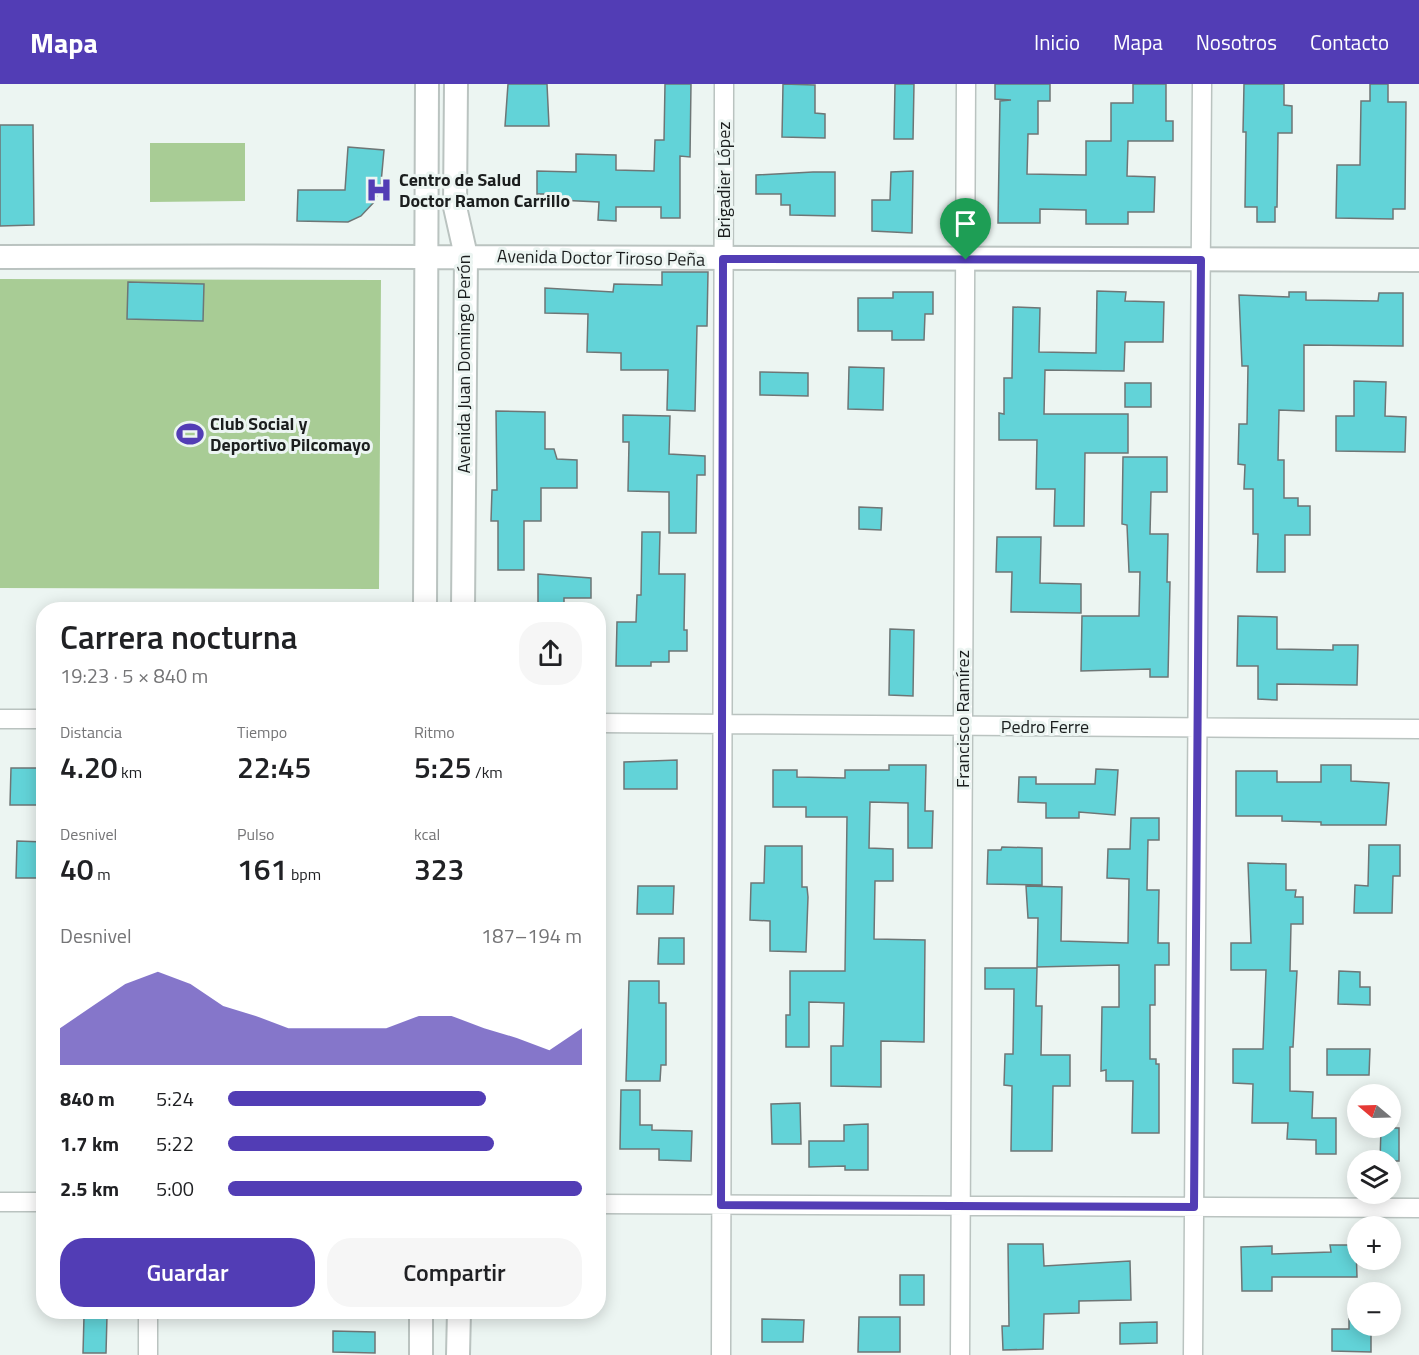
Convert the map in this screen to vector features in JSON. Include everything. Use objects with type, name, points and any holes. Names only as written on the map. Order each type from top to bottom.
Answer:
[{"type":"street","points":[[425,602],[427,84]]},
{"type":"street","name":"Avenida Juan Domingo Perón","points":[[456,84],[455,207],[466,256],[464,602]]},
{"type":"street","name":"Brigadier López","points":[[721,1355],[724,84]]},
{"type":"street","name":"Francisco Ramírez","points":[[960,1355],[966,84]]},
{"type":"street","points":[[1193,1355],[1202,84]]},
{"type":"street","name":"Avenida Doctor Tiroso Peña","points":[[0,257],[426,255],[723,259],[1419,261]]},
{"type":"street","points":[[0,719],[36,719]]},
{"type":"street","name":"Pedro Ferre","points":[[606,723],[1419,729]]},
{"type":"street","points":[[0,1202],[36,1202]]},
{"type":"street","points":[[606,1204],[1419,1208]]},
{"type":"street","points":[[148,1319],[148,1355]]},
{"type":"street","points":[[421,1319],[421,1355]]},
{"type":"street","points":[[458,1355],[459,1319]]},
{"type":"green space","points":[[150,143],[245,143],[245,201],[150,202]]},
{"type":"green space","name":"Club Social y Deportivo Pilcomayo","points":[[0,279],[381,280],[379,589],[0,588]]},
{"type":"building","points":[[508,84],[547,84],[549,126],[505,126]]},
{"type":"building","points":[[665,84],[691,84],[690,157],[680,156],[680,218],[661,218],[661,207],[616,207],[616,221],[598,220],[599,202],[558,200],[558,194],[537,194],[537,171],[576,172],[576,154],[616,155],[616,170],[654,171],[655,140],[664,140]]},
{"type":"building","points":[[783,84],[815,85],[815,113],[825,114],[825,138],[782,137]]},
{"type":"building","points":[[895,84],[914,84],[913,139],[894,139]]},
{"type":"building","points":[[995,84],[1050,84],[1050,101],[1038,101],[1038,134],[1028,134],[1027,174],[1086,175],[1086,141],[1111,141],[1111,103],[1133,103],[1133,84],[1166,84],[1166,121],[1173,121],[1173,141],[1128,141],[1127,176],[1155,177],[1154,212],[1128,212],[1128,224],[1086,224],[1086,210],[1040,209],[1040,223],[998,223],[1000,101],[1011,100],[995,99]]},
{"type":"building","points":[[1244,84],[1284,84],[1284,105],[1292,106],[1292,133],[1278,133],[1275,222],[1257,222],[1257,207],[1245,207]]},
{"type":"building","points":[[1370,84],[1388,84],[1388,102],[1406,102],[1405,209],[1393,209],[1393,219],[1336,218],[1337,165],[1360,165],[1361,101],[1370,101]]},
{"type":"building","points":[[0,125],[33,125],[34,225],[0,226]]},
{"type":"building","points":[[348,147],[384,150],[381,183],[375,201],[361,216],[348,222],[297,221],[298,190],[345,190]]},
{"type":"building","points":[[913,171],[912,233],[872,231],[872,200],[890,200],[891,172]]},
{"type":"building","points":[[835,172],[835,216],[790,215],[790,205],[781,205],[781,194],[756,194],[756,175]]},
{"type":"building","points":[[662,272],[708,272],[707,326],[697,326],[695,411],[667,410],[668,370],[621,370],[621,353],[587,352],[588,314],[545,313],[545,288],[613,292],[614,284],[662,285]]},
{"type":"building","points":[[128,282],[204,284],[203,321],[127,319]]},
{"type":"building","points":[[1097,291],[1126,292],[1125,301],[1164,302],[1163,342],[1125,342],[1124,371],[1045,370],[1044,414],[1128,414],[1128,453],[1085,453],[1084,526],[1054,526],[1055,489],[1036,489],[1037,440],[999,440],[999,413],[1004,414],[1004,378],[1012,378],[1013,307],[1040,308],[1039,352],[1096,353]]},
{"type":"building","points":[[893,292],[933,292],[933,314],[925,314],[924,340],[892,340],[892,331],[858,331],[858,298],[893,298]]},
{"type":"building","points":[[1289,292],[1306,292],[1306,300],[1378,301],[1379,293],[1403,293],[1403,346],[1304,345],[1304,411],[1279,410],[1278,460],[1284,460],[1284,498],[1298,498],[1298,506],[1310,506],[1310,535],[1285,535],[1285,572],[1257,572],[1258,534],[1253,534],[1253,489],[1244,489],[1245,465],[1238,464],[1239,424],[1247,424],[1248,366],[1242,366],[1239,295],[1289,297]]},
{"type":"building","points":[[849,367],[884,368],[883,410],[848,409]]},
{"type":"building","points":[[760,372],[808,373],[808,396],[760,395]]},
{"type":"building","points":[[1354,381],[1386,382],[1385,416],[1406,417],[1405,452],[1336,451],[1336,416],[1354,416]]},
{"type":"building","points":[[1125,383],[1151,383],[1151,407],[1125,407]]},
{"type":"building","points":[[496,411],[545,412],[545,449],[554,449],[557,459],[577,460],[577,488],[541,488],[541,521],[524,521],[524,570],[498,570],[498,521],[491,521],[492,490],[497,490]]},
{"type":"building","points":[[623,415],[670,416],[669,454],[705,456],[705,475],[697,475],[696,533],[669,533],[669,492],[628,491],[629,442],[623,442]]},
{"type":"building","points":[[1123,457],[1167,457],[1167,492],[1151,492],[1150,534],[1168,534],[1167,582],[1170,582],[1168,677],[1150,677],[1150,669],[1081,671],[1082,616],[1139,616],[1140,572],[1129,572],[1127,525],[1122,524]]},
{"type":"building","points":[[859,507],[882,508],[881,530],[859,529]]},
{"type":"building","points":[[642,532],[660,532],[659,574],[685,574],[684,630],[687,630],[687,651],[669,651],[669,662],[651,662],[651,666],[616,666],[617,622],[636,622],[637,595],[641,595]]},
{"type":"building","points":[[997,537],[1041,537],[1040,583],[1081,584],[1081,613],[1011,612],[1012,572],[996,572]]},
{"type":"building","points":[[538,574],[591,578],[591,598],[564,598],[564,602],[538,602]]},
{"type":"building","points":[[1238,616],[1277,617],[1277,649],[1333,650],[1333,645],[1358,645],[1357,685],[1277,684],[1277,700],[1258,699],[1258,666],[1237,666]]},
{"type":"building","points":[[890,629],[914,630],[913,696],[889,695]]},
{"type":"building","points":[[677,760],[677,789],[624,789],[624,762]]},
{"type":"building","points":[[889,765],[926,765],[925,811],[933,811],[932,848],[908,848],[908,803],[870,802],[869,848],[893,849],[893,881],[875,881],[874,939],[925,940],[924,1042],[881,1041],[881,1087],[831,1086],[831,1046],[843,1046],[844,1003],[809,1002],[809,1047],[786,1047],[786,1015],[790,1015],[790,971],[845,971],[847,817],[806,817],[806,807],[773,807],[773,770],[797,770],[797,777],[845,778],[845,770],[889,770]]},
{"type":"building","points":[[1321,765],[1351,765],[1351,781],[1389,783],[1386,825],[1321,825],[1321,822],[1282,821],[1282,816],[1236,816],[1236,771],[1277,771],[1277,782],[1321,782]]},
{"type":"building","points":[[11,768],[36,768],[36,805],[10,805]]},
{"type":"building","points":[[1096,769],[1118,770],[1115,815],[1079,812],[1079,818],[1046,818],[1046,803],[1018,802],[1019,777],[1036,777],[1036,784],[1095,784]]},
{"type":"building","points":[[1131,818],[1159,818],[1159,840],[1148,840],[1147,890],[1159,890],[1158,943],[1169,943],[1169,965],[1155,965],[1155,1005],[1150,1005],[1150,1059],[1156,1059],[1156,1064],[1159,1064],[1159,1133],[1132,1133],[1133,1081],[1106,1081],[1106,1070],[1101,1071],[1102,1007],[1119,1007],[1119,965],[1037,967],[1038,918],[1028,918],[1026,886],[1062,887],[1061,941],[1128,943],[1129,879],[1107,878],[1108,849],[1130,849]]},
{"type":"building","points":[[17,841],[36,842],[36,878],[16,878]]},
{"type":"building","points":[[1369,845],[1400,845],[1400,876],[1393,876],[1392,913],[1354,913],[1355,885],[1368,886]]},
{"type":"building","points":[[765,846],[802,846],[802,887],[807,887],[808,897],[806,952],[770,951],[770,921],[750,920],[751,883],[764,883]]},
{"type":"building","points":[[1002,847],[1042,848],[1042,885],[987,884],[988,850],[1001,850]]},
{"type":"building","points":[[1248,863],[1286,864],[1286,890],[1296,890],[1295,897],[1303,897],[1303,924],[1291,924],[1290,971],[1297,971],[1293,1047],[1290,1047],[1290,1091],[1313,1092],[1312,1118],[1336,1118],[1336,1154],[1316,1154],[1316,1140],[1287,1139],[1288,1123],[1252,1123],[1253,1084],[1233,1083],[1233,1049],[1263,1049],[1266,970],[1231,970],[1231,943],[1251,943]]},
{"type":"building","points":[[638,886],[674,886],[673,914],[637,914]]},
{"type":"building","points":[[659,938],[684,938],[684,964],[658,964]]},
{"type":"building","points":[[985,968],[1037,968],[1036,1006],[1042,1006],[1041,1055],[1070,1055],[1070,1086],[1053,1086],[1052,1151],[1011,1151],[1012,1086],[1004,1085],[1005,1054],[1013,1054],[1014,989],[985,989]]},
{"type":"building","points":[[1339,971],[1360,972],[1360,987],[1370,987],[1370,1005],[1338,1004]]},
{"type":"building","points":[[629,981],[659,981],[659,1003],[666,1003],[666,1065],[661,1065],[660,1081],[626,1081]]},
{"type":"building","points":[[1327,1049],[1370,1049],[1369,1075],[1327,1075]]},
{"type":"building","points":[[621,1090],[640,1090],[640,1125],[652,1125],[652,1130],[692,1131],[691,1161],[659,1160],[659,1149],[620,1149]]},
{"type":"building","points":[[800,1103],[801,1144],[772,1144],[771,1104]]},
{"type":"building","points":[[868,1124],[868,1170],[845,1170],[845,1166],[809,1167],[809,1141],[844,1141],[844,1125]]},
{"type":"building","points":[[1381,1138],[1399,1138],[1399,1150],[1380,1150]]},
{"type":"building","points":[[1008,1244],[1043,1244],[1044,1266],[1130,1261],[1131,1300],[1079,1301],[1079,1313],[1044,1314],[1043,1349],[1003,1350],[1002,1326],[1009,1326]]},
{"type":"building","points":[[1330,1245],[1347,1245],[1347,1270],[1357,1270],[1357,1277],[1272,1277],[1272,1291],[1242,1291],[1241,1247],[1272,1246],[1272,1254],[1331,1252]]},
{"type":"building","points":[[900,1275],[924,1275],[924,1305],[900,1305]]},
{"type":"building","points":[[859,1317],[900,1317],[900,1352],[858,1352]]},
{"type":"building","points":[[84,1319],[107,1319],[106,1353],[83,1353]]},
{"type":"building","points":[[762,1319],[804,1320],[803,1342],[762,1342]]},
{"type":"building","points":[[1157,1322],[1157,1343],[1120,1344],[1120,1323]]},
{"type":"building","points":[[1332,1329],[1347,1329],[1347,1336],[1371,1336],[1371,1352],[1332,1351]]},
{"type":"building","points":[[333,1331],[375,1332],[375,1353],[333,1352]]},
{"type":"place","name":"Centro de Salud Doctor Ramon Carrillo","points":[[379,190]]},
{"type":"place","name":"Club Social y Deportivo Pilcomayo","points":[[190,434]]},
{"type":"route","points":[[723,259],[966,260],[1201,260],[1194,1207],[721,1205],[723,259]]}]
